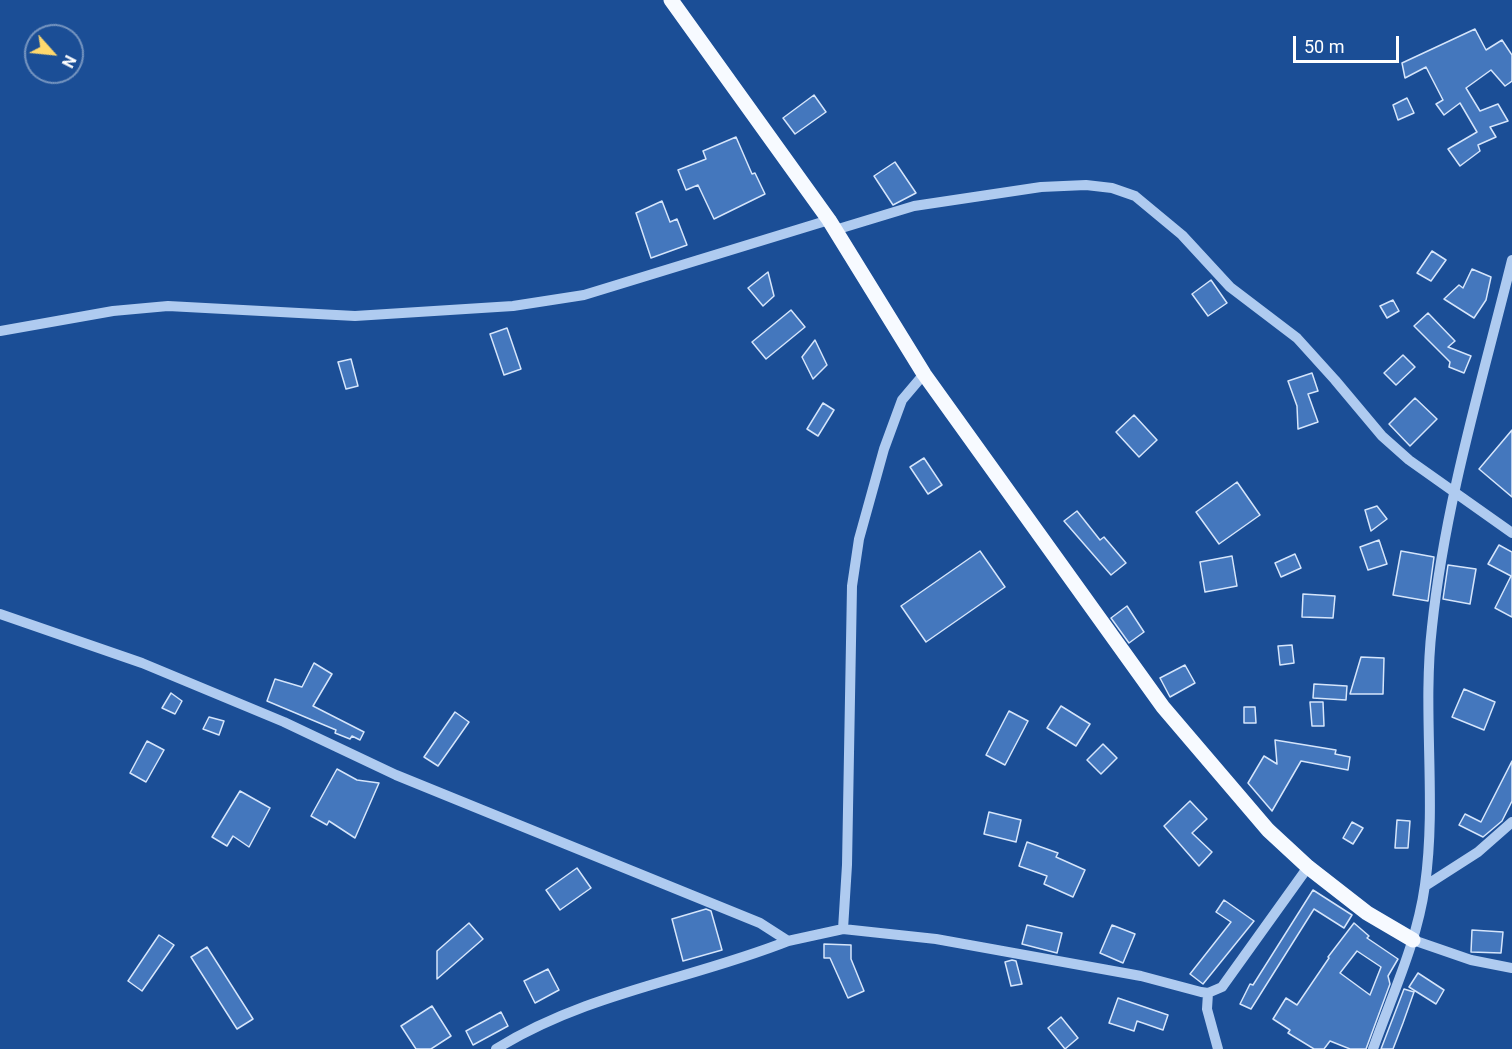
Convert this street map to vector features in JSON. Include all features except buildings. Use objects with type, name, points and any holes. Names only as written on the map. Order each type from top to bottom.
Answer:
[{"type":"main road","points":[[671,0],[832,225],[924,374],[1163,707],[1268,830],[1308,867],[1367,913],[1413,940]]},
{"type":"street","points":[[0,331],[93,314],[168,306],[355,316],[513,306],[584,295],[832,225],[914,206],[1041,187],[1086,185],[1112,188],[1135,196],[1182,235],[1230,287],[1297,338],[1382,436],[1409,460],[1512,533]]},
{"type":"street","points":[[1373,1049],[1413,940],[1425,886],[1429,831],[1428,689],[1432,627],[1455,491],[1512,260]]},
{"type":"street","points":[[843,929],[848,842],[852,586],[859,539],[884,449],[902,400],[924,374]]},
{"type":"street","points":[[0,614],[153,667],[284,722],[396,775],[760,923],[788,941]]},
{"type":"street","points":[[1425,886],[1478,852],[1512,822]]},
{"type":"street","points":[[496,1049],[552,1018],[579,1007],[788,941],[843,929],[936,939],[1036,956],[1141,976],[1208,993],[1222,987],[1308,867]]},
{"type":"street","points":[[1413,940],[1471,960],[1512,968]]},
{"type":"street","points":[[1208,993],[1207,1009],[1218,1049]]}]
